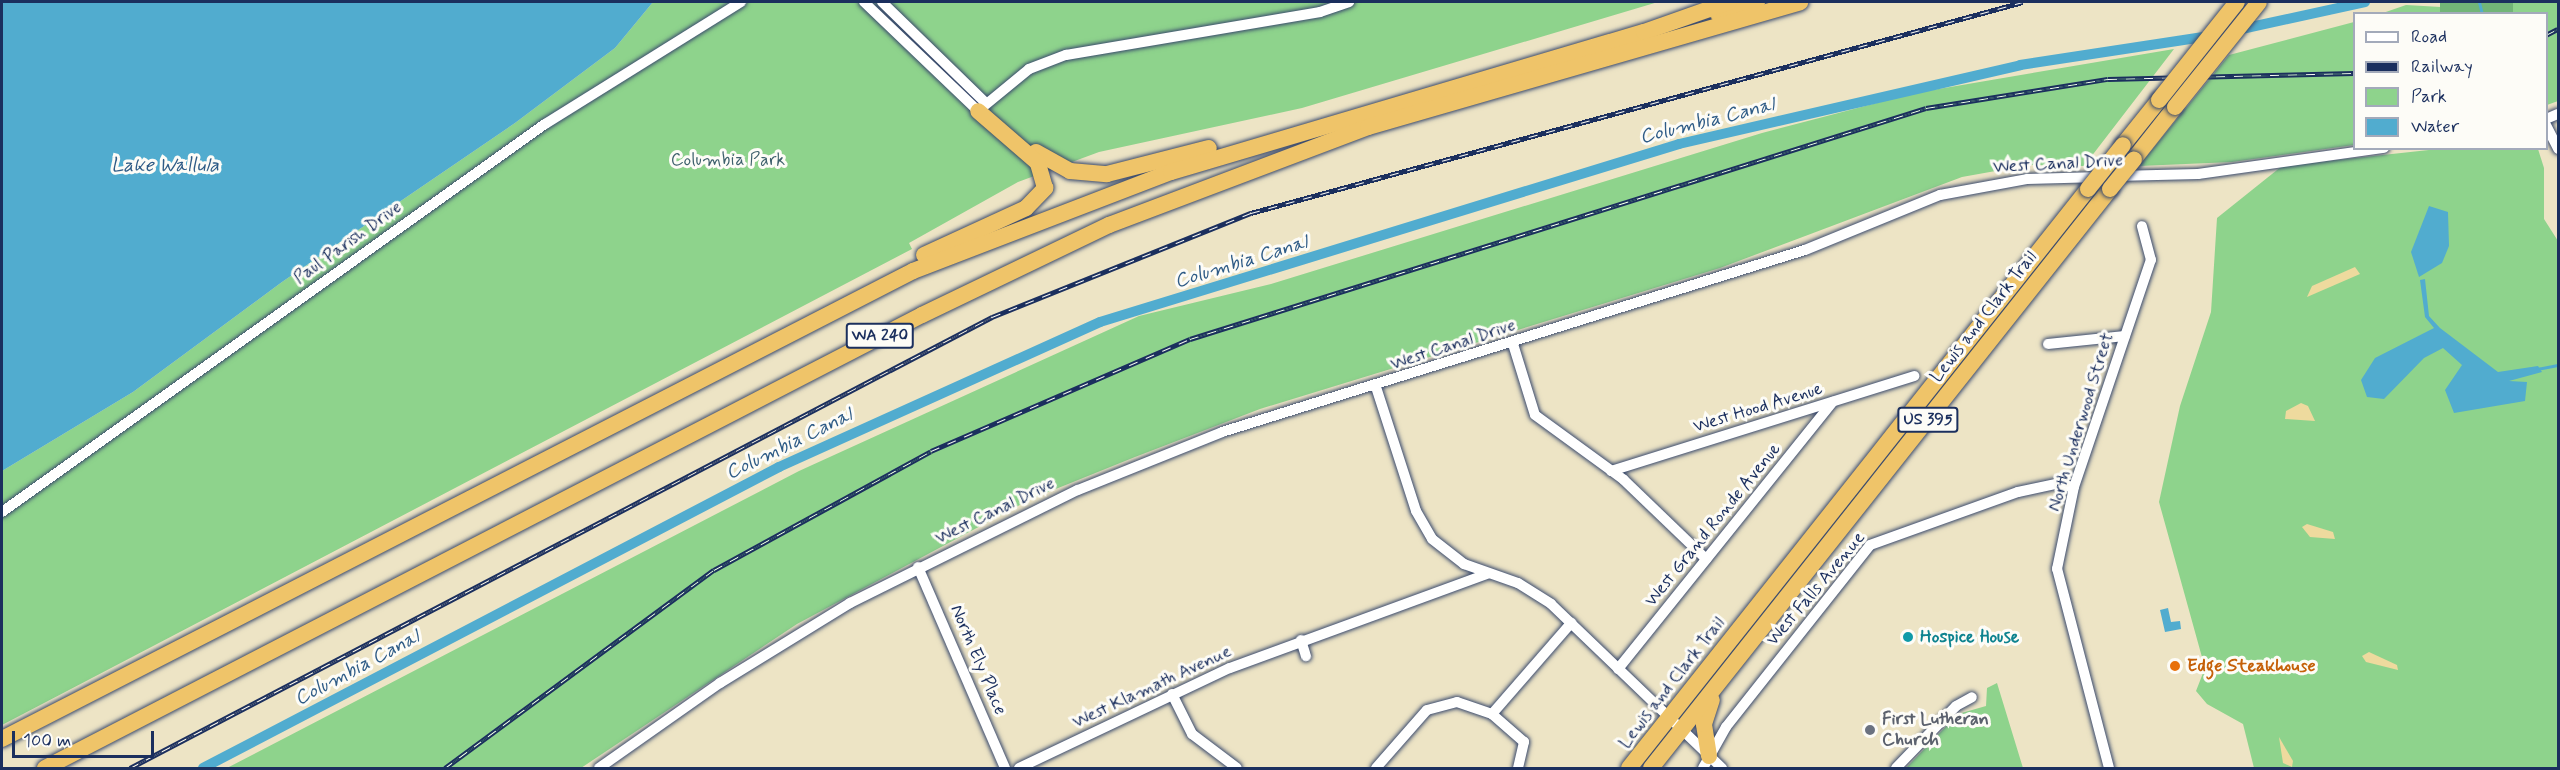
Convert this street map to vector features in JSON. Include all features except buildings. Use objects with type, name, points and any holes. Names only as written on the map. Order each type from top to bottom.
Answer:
[{"type":"highway","name":"WA 240","points":[[2,740],[914,272],[1013,230],[1122,188],[1330,122],[1644,32],[1729,2]]},
{"type":"highway","points":[[1644,32],[1795,2]]},
{"type":"highway","name":"WA 240","points":[[45,768],[912,320],[1109,225],[1368,127],[1759,8],[1800,2]]},
{"type":"highway","points":[[2159,100],[2223,2]]},
{"type":"highway","name":"Lewis and Clark Trail","points":[[1629,768],[2237,2]]},
{"type":"highway","name":"Lewis and Clark Trail","points":[[1651,768],[2259,2]]},
{"type":"highway","points":[[982,107],[1044,159],[1088,174],[1125,170],[1330,122]]},
{"type":"highway","points":[[671,396],[784,326],[1035,202],[1045,188],[1042,168],[982,107]]},
{"type":"highway","points":[[1706,762],[1705,719],[1717,685]]},
{"type":"street","name":"Paul Parish Drive","points":[[722,12],[734,2]]},
{"type":"street","name":"Paul Parish Drive","points":[[2,512],[544,123],[741,2]]},
{"type":"street","points":[[864,2],[982,107]]},
{"type":"street","points":[[882,2],[982,107]]},
{"type":"street","points":[[982,107],[1029,69],[1066,55],[1320,12],[1349,2]]},
{"type":"street","points":[[2548,127],[2559,148]]},
{"type":"street","name":"West Canal Drive","points":[[599,768],[720,683],[918,567],[1078,490],[1222,432],[1376,387],[1805,250],[1912,203],[1969,188],[2027,179],[2198,174],[2370,150]]},
{"type":"street","name":"North Underwood Street","points":[[2109,768],[2057,568],[2074,487],[2151,260],[2142,226]]},
{"type":"street","points":[[2048,344],[2125,336]]},
{"type":"street","points":[[1513,344],[1535,415],[1611,471],[1706,559]]},
{"type":"street","name":"West Hood Avenue","points":[[1611,471],[1914,376]]},
{"type":"street","points":[[1376,387],[1426,531],[1454,558],[1487,574],[1532,590],[1571,623],[1669,717],[1706,762],[1722,768]]},
{"type":"street","name":"West Grand Ronde Avenue","points":[[1618,669],[1833,402]]},
{"type":"street","name":"West Falls Avenue","points":[[1706,762],[1870,545],[2018,492],[2057,484],[2074,487]]},
{"type":"street","name":"North Ely Place","points":[[918,567],[1005,768]]},
{"type":"street","name":"West Klamath Avenue","points":[[1019,768],[1172,694],[1301,640],[1487,574]]},
{"type":"street","points":[[1492,714],[1571,623]]},
{"type":"street","points":[[1301,640],[1306,656]]},
{"type":"street","points":[[1172,694],[1192,734],[1238,768]]},
{"type":"street","points":[[1896,768],[1956,706],[1972,697]]},
{"type":"street","points":[[1376,768],[1427,710],[1457,702],[1492,714],[1524,742],[1518,768]]},
{"type":"green space","name":"Columbia Park","points":[[653,2],[1658,2],[1302,108],[1099,152],[1018,182],[909,243],[912,249],[2,725],[2,471],[133,392],[282,282],[515,123],[615,48]]},
{"type":"green space","points":[[2440,2],[2513,2],[2513,12],[2440,12]]},
{"type":"green space","points":[[2513,2],[2558,2],[2558,101],[2548,105],[2548,12],[2512,12]]},
{"type":"green space","points":[[2406,5],[2441,7],[2442,12],[2386,12]]},
{"type":"green space","points":[[2353,22],[2353,145],[2232,162],[2139,166],[2229,55]]},
{"type":"green space","points":[[2174,49],[2084,166],[2029,165],[1962,177],[1720,268],[1260,409],[1135,457],[1031,499],[797,624],[581,768],[227,768],[799,471],[1139,316],[1271,284],[1762,133],[1915,93]]},
{"type":"green space","points":[[2429,150],[2538,150],[2544,168],[2544,219],[2558,241],[2558,768],[2254,768],[2243,724],[2207,704],[2196,691],[2205,668],[2159,502],[2180,406],[2211,312],[2217,218],[2282,166]]},
{"type":"green space","points":[[1997,683],[2023,768],[1906,768],[1958,714],[1986,706],[1987,688]]},
{"type":"sand","points":[[2355,267],[2360,274],[2307,297],[2312,286]]},
{"type":"sand","points":[[2301,403],[2308,406],[2315,421],[2285,419],[2286,411]]},
{"type":"sand","points":[[2307,524],[2333,532],[2335,539],[2310,537],[2302,527]]},
{"type":"sand","points":[[2369,652],[2397,665],[2398,670],[2366,662],[2362,656]]},
{"type":"sand","points":[[2279,737],[2293,761],[2292,767],[2283,763]]},
{"type":"water","name":"Lake Wallula","points":[[2,2],[653,2],[615,48],[515,123],[282,282],[133,392],[2,471]]},
{"type":"water","points":[[2429,206],[2448,212],[2449,246],[2442,263],[2419,277],[2411,252]]},
{"type":"water","points":[[2425,279],[2429,316],[2440,328],[2498,372],[2538,366],[2542,372],[2509,381],[2527,382],[2525,401],[2454,413],[2445,390],[2462,365],[2443,348],[2424,358],[2384,399],[2367,397],[2361,380],[2375,358],[2434,328],[2425,317],[2420,280]]},
{"type":"water","points":[[2168,608],[2171,622],[2180,621],[2181,629],[2165,632],[2160,610]]},
{"type":"waterway","name":"Columbia Canal","points":[[2237,30],[2365,2]]},
{"type":"waterway","points":[[2479,2],[2482,12]]},
{"type":"waterway","name":"Columbia Canal","points":[[203,768],[779,467],[1100,322],[1679,144],[2020,65],[2210,36]]},
{"type":"waterway","points":[[2537,369],[2558,365]]},
{"type":"railway","points":[[130,768],[992,317],[1251,213],[2023,2]]},
{"type":"railway","points":[[2548,34],[2558,29]]},
{"type":"railway","points":[[445,768],[714,570],[931,451],[1190,339],[1926,108],[2108,79],[2353,73]]},
{"type":"place","name":"Hospice House","points":[[1908,637]]},
{"type":"place","name":"Edge Steakhouse","points":[[2175,666]]},
{"type":"place","name":"First Lutheran Church","points":[[1870,730]]}]
